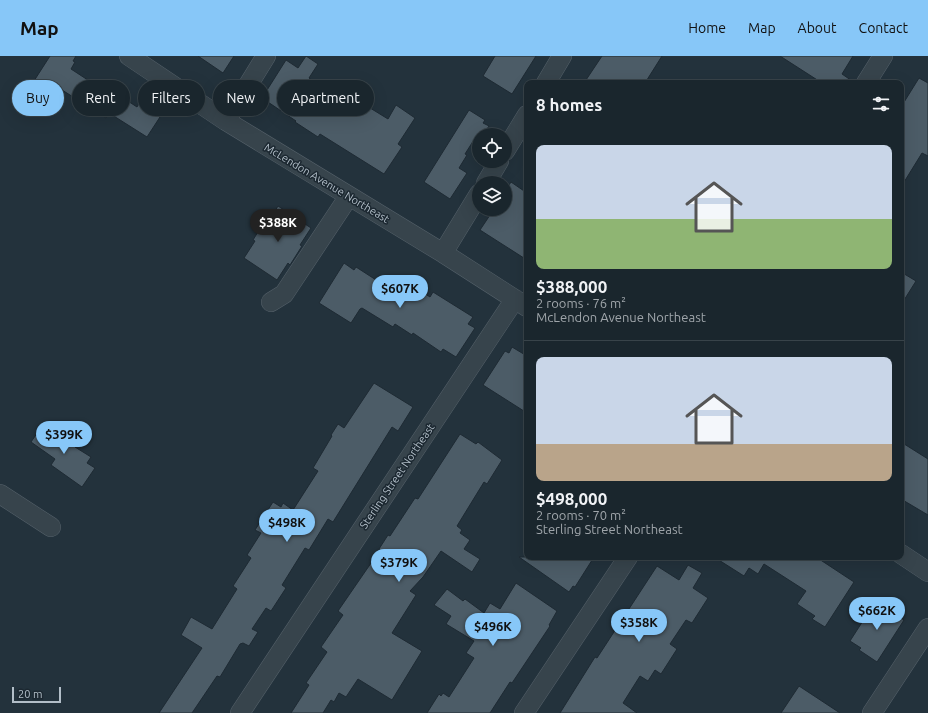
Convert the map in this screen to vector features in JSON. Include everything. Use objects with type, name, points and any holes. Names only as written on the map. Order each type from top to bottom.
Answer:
[{"type":"street","name":"McLendon Avenue Northeast","points":[[129,56],[226,121],[443,253],[521,303]]},
{"type":"street","points":[[226,121],[266,56]]},
{"type":"street","points":[[548,80],[562,56]]},
{"type":"street","points":[[868,80],[883,56]]},
{"type":"street","points":[[512,140],[524,120]]},
{"type":"street","points":[[271,302],[284,294],[349,196]]},
{"type":"street","points":[[443,253],[472,205]]},
{"type":"street","name":"Sterling Street Northeast","points":[[240,713],[521,303]]},
{"type":"street","points":[[0,494],[51,527]]},
{"type":"street","points":[[904,556],[928,572]]},
{"type":"street","points":[[524,713],[626,560]]},
{"type":"street","points":[[872,713],[928,628]]},
{"type":"building","points":[[50,56],[76,56],[73,61],[75,62],[71,69],[88,80],[72,80],[72,96],[64,91],[64,80],[35,80]]},
{"type":"building","points":[[198,56],[234,56],[223,73]]},
{"type":"building","points":[[306,56],[318,64],[309,78],[312,80],[277,80],[277,108],[269,103],[269,87],[286,60],[298,68]]},
{"type":"building","points":[[495,56],[536,56],[512,94],[483,76]]},
{"type":"building","points":[[602,56],[662,56],[647,80],[586,80]]},
{"type":"building","points":[[780,56],[853,56],[842,74],[851,80],[817,80]]},
{"type":"building","points":[[919,78],[928,83],[928,156],[922,153],[904,182],[904,102]]},
{"type":"building","points":[[130,102],[137,107],[138,105],[138,116],[160,117],[147,137],[114,116],[130,116]]},
{"type":"building","points":[[396,105],[415,118],[398,144],[402,147],[384,174],[320,134],[318,137],[295,122],[296,121],[289,116],[374,116],[374,110],[388,119]]},
{"type":"building","points":[[469,110],[485,120],[483,123],[489,126],[488,128],[472,128],[472,143],[459,168],[467,173],[450,199],[424,182]]},
{"type":"building","points":[[512,183],[524,191],[524,258],[480,230],[489,216],[512,216]]},
{"type":"building","points":[[278,206],[311,228],[290,265],[288,263],[277,280],[244,258],[255,241],[253,240],[264,222],[267,224]]},
{"type":"building","points":[[344,263],[354,270],[356,267],[387,287],[391,281],[397,285],[401,278],[430,297],[433,292],[473,317],[468,324],[475,328],[456,357],[443,349],[441,352],[413,333],[412,335],[395,324],[393,327],[362,308],[351,323],[319,303]]},
{"type":"building","points":[[904,274],[916,281],[904,300]]},
{"type":"building","points":[[512,347],[524,354],[524,411],[483,385],[505,351],[509,353]]},
{"type":"building","points":[[374,383],[413,407],[398,431],[392,427],[333,522],[328,519],[309,550],[305,548],[282,585],[286,588],[271,611],[266,608],[252,629],[258,632],[249,646],[243,643],[240,644],[220,677],[217,676],[192,713],[159,713],[202,648],[181,635],[191,617],[212,629],[237,589],[233,586],[251,558],[247,555],[261,533],[255,530],[273,502],[281,507],[283,503],[293,510],[318,471],[313,468],[338,424],[344,428]]},
{"type":"building","points":[[44,423],[77,444],[75,447],[91,457],[87,463],[95,468],[82,487],[51,465],[55,459],[31,442]]},
{"type":"building","points":[[460,434],[476,444],[478,442],[502,460],[487,484],[484,482],[457,526],[462,530],[460,533],[470,540],[464,549],[480,559],[472,572],[441,551],[423,577],[410,591],[416,595],[392,633],[422,651],[392,700],[358,679],[346,697],[339,693],[334,702],[331,700],[323,713],[291,713],[309,685],[306,683],[327,652],[321,647],[343,615],[338,611],[380,550],[379,549],[388,535],[390,536],[415,498],[418,499]]},
{"type":"building","points":[[904,444],[928,459],[928,515],[904,501]]},
{"type":"building","points":[[519,557],[524,557],[524,560],[592,560],[575,587],[573,586],[569,592]]},
{"type":"building","points":[[719,560],[821,560],[854,582],[825,627],[812,619],[815,616],[797,604],[806,591],[764,564],[758,574],[749,568],[744,576]]},
{"type":"building","points":[[688,565],[702,573],[693,588],[708,598],[692,623],[686,620],[670,644],[677,649],[661,674],[655,670],[648,681],[640,676],[623,703],[637,713],[560,713],[595,657],[597,658],[657,566],[679,580]]},
{"type":"building","points":[[516,583],[557,611],[549,625],[550,626],[512,683],[510,682],[490,713],[427,713],[439,694],[441,696],[443,693],[449,697],[474,658],[466,653],[474,641],[446,624],[451,616],[434,605],[447,589],[463,601],[465,599],[484,613],[490,603],[500,609]]},
{"type":"building","points":[[877,599],[904,620],[877,662],[859,650],[861,648],[850,641]]},
{"type":"building","points":[[799,686],[840,713],[781,713]]}]
